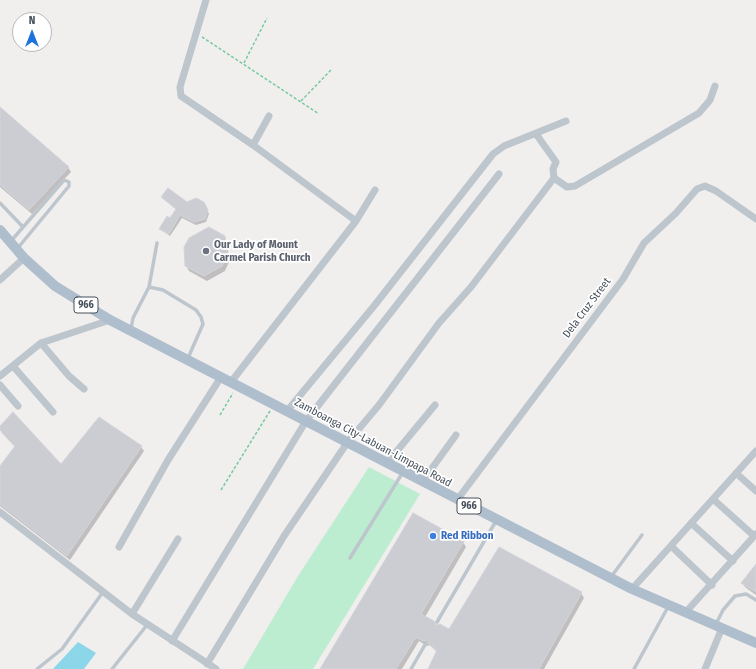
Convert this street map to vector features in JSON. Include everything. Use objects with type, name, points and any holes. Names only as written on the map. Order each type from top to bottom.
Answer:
[{"type":"main road","name":"Zamboanga City-Labuan-Limpapa Road","points":[[0,230],[24,258],[55,286],[110,320],[131,329],[422,482],[610,578],[685,613],[719,626],[756,643]]},
{"type":"street","points":[[206,0],[180,87],[181,96],[253,145],[356,221]]},
{"type":"street","points":[[554,178],[567,187],[575,186],[699,113],[710,100],[715,86]]},
{"type":"street","points":[[253,145],[269,116]]},
{"type":"street","points":[[287,411],[369,312],[493,154],[504,146],[566,122]]},
{"type":"street","points":[[207,664],[284,536],[347,443],[379,405],[439,323],[471,288],[554,178],[553,169],[556,162],[536,134]]},
{"type":"street","points":[[172,641],[306,421],[499,174]]},
{"type":"street","name":"Dela Cruz Street","points":[[457,500],[623,279],[644,243],[676,213],[697,189],[705,186],[716,191],[756,219]]},
{"type":"street","points":[[234,384],[356,221],[375,190]]},
{"type":"street","points":[[0,280],[24,258]]},
{"type":"street","points":[[0,376],[41,343],[110,320]]},
{"type":"street","points":[[41,343],[69,376],[84,389]]},
{"type":"street","points":[[13,366],[53,412]]},
{"type":"street","points":[[119,547],[168,460],[221,377]]},
{"type":"street","points":[[0,385],[18,406]]},
{"type":"street","points":[[387,463],[434,405]]},
{"type":"street","points":[[422,482],[456,435]]},
{"type":"street","points":[[632,589],[756,451]]},
{"type":"street","points":[[736,473],[756,491]]},
{"type":"street","points":[[685,613],[712,585],[755,535],[713,499]]},
{"type":"street","points":[[0,512],[147,625],[216,669]]},
{"type":"street","points":[[691,523],[733,561]]},
{"type":"street","points":[[132,614],[178,539]]},
{"type":"street","points":[[671,546],[712,585]]},
{"type":"street","points":[[705,669],[719,626]]},
{"type":"lane","points":[[64,180],[69,182],[69,186],[13,246],[23,227],[64,180]]},
{"type":"lane","points":[[0,204],[23,227]]},
{"type":"lane","points":[[131,329],[133,318],[149,287],[157,243]]},
{"type":"lane","points":[[149,287],[163,290],[196,310],[201,317],[202,324],[187,359]]},
{"type":"lane","points":[[350,558],[403,472]]},
{"type":"lane","points":[[437,622],[497,520]]},
{"type":"lane","points":[[610,578],[642,535]]},
{"type":"lane","points":[[36,669],[62,649],[103,592]]},
{"type":"lane","points":[[719,626],[723,610],[735,596],[746,594],[756,600]]},
{"type":"lane","points":[[634,669],[669,605]]},
{"type":"lane","points":[[112,669],[147,625]]},
{"type":"lane","points":[[411,669],[426,643]]},
{"type":"path","points":[[244,63],[267,18]]},
{"type":"path","points":[[196,33],[244,63],[319,114]]},
{"type":"path","points":[[301,101],[330,70]]},
{"type":"path","points":[[220,416],[234,384]]},
{"type":"path","points":[[221,490],[274,405]]},
{"type":"green space","points":[[369,467],[420,494],[313,669],[243,669],[298,576]]},
{"type":"water","points":[[78,642],[96,653],[84,669],[53,669]]},
{"type":"building","points":[[0,107],[69,167],[29,210],[0,185]]},
{"type":"building","points":[[168,188],[187,202],[196,198],[204,202],[208,210],[205,219],[194,222],[180,215],[169,234],[159,229],[167,216],[170,218],[176,209],[161,197]]},
{"type":"building","name":"Our Lady of Mount Carmel Parish Church","points":[[209,227],[225,236],[227,256],[222,266],[204,276],[185,266],[184,247],[189,238]]},
{"type":"building","points":[[13,412],[61,464],[99,417],[142,446],[67,556],[0,504],[0,466],[15,446],[0,430],[0,426]]},
{"type":"building","points":[[413,513],[464,541],[421,614],[434,621],[436,625],[440,624],[449,629],[499,547],[582,592],[539,669],[428,669],[437,650],[429,645],[428,640],[423,641],[416,637],[396,669],[320,669]]},
{"type":"building","points":[[756,564],[756,592],[741,583]]},
{"type":"place","name":"Our Lady of Mount Carmel Parish Church","points":[[206,251]]},
{"type":"place","name":"Red Ribbon","points":[[433,536]]}]
